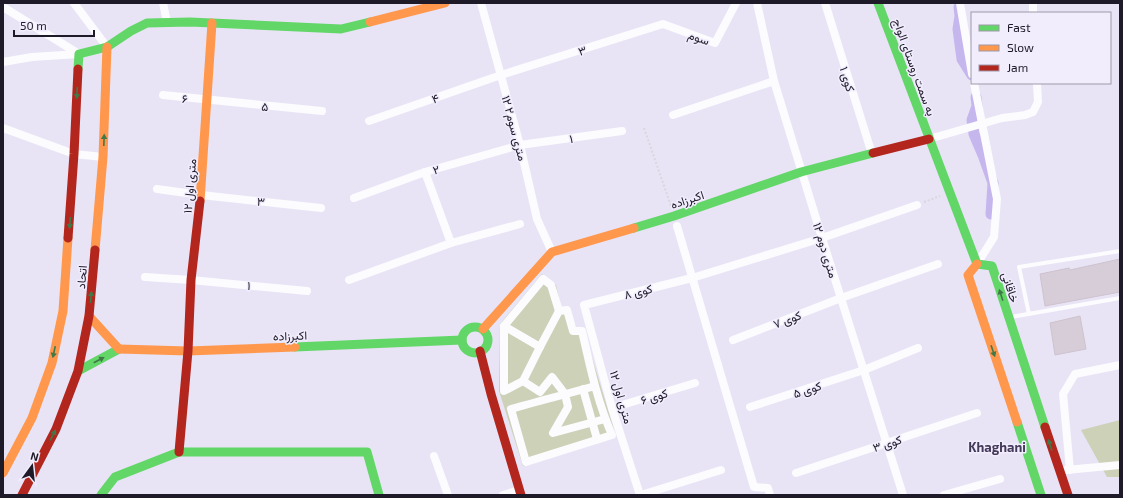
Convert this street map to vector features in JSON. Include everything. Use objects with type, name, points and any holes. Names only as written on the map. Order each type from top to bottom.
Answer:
[{"type":"street","points":[[74,3],[107,47]]},
{"type":"street","points":[[163,3],[167,22]]},
{"type":"street","points":[[3,62],[32,57],[79,54],[107,47],[147,23],[212,23],[341,29],[445,3]]},
{"type":"street","name":"۱۲ متری سوم۲","points":[[481,3],[520,145],[537,219],[552,252]]},
{"type":"street","name":"سوم","points":[[663,24],[715,43],[736,3]]},
{"type":"street","name":"۱۲ متری دوم","points":[[757,3],[774,81],[903,495]]},
{"type":"street","name":"کوی ۱","points":[[825,3],[872,154]]},
{"type":"street","name":"به سمت روستای الواج","points":[[878,3],[977,264]]},
{"type":"street","points":[[960,3],[971,68]]},
{"type":"street","points":[[3,7],[79,54]]},
{"type":"street","name":"۱۲ متری اول","points":[[179,452],[188,351],[191,280],[201,195],[212,23]]},
{"type":"street","name":"۳","points":[[500,75],[663,24]]},
{"type":"street","name":"اتحاد","points":[[22,495],[56,429],[78,371],[90,316],[103,157],[107,47]]},
{"type":"street","name":"اتحاد","points":[[3,472],[32,418],[52,363],[63,311],[74,154],[79,54]]},
{"type":"street","name":"۴","points":[[370,121],[500,75]]},
{"type":"street","points":[[673,114],[774,81]]},
{"type":"street","points":[[974,84],[997,199],[994,238],[968,275],[1041,495]]},
{"type":"street","points":[[929,139],[1002,118],[1025,115],[1033,112],[1038,102],[1037,84]]},
{"type":"street","name":"۶","points":[[163,95],[208,100]]},
{"type":"street","name":"۵","points":[[208,100],[322,111]]},
{"type":"street","points":[[3,128],[74,154],[103,157]]},
{"type":"street","name":"۱","points":[[520,145],[622,131]]},
{"type":"street","name":"اکبرزاده","points":[[552,252],[674,216],[802,172],[929,139]]},
{"type":"street","name":"۲","points":[[354,198],[425,172],[520,145]]},
{"type":"street","points":[[425,172],[451,243]]},
{"type":"street","points":[[157,189],[201,195]]},
{"type":"street","name":"۳","points":[[201,195],[321,208]]},
{"type":"street","name":"کوی ۸","points":[[584,305],[692,278],[822,238],[917,205]]},
{"type":"street","points":[[349,280],[451,243],[520,224]]},
{"type":"street","points":[[677,226],[754,487],[768,488],[770,495]]},
{"type":"street","points":[[483,329],[552,252]]},
{"type":"street","name":"کوی ۷","points":[[734,340],[841,298],[938,264]]},
{"type":"street","name":"خاقانی","points":[[977,264],[992,266],[1068,495]]},
{"type":"street","points":[[145,277],[191,280]]},
{"type":"street","points":[[543,279],[552,285],[560,311],[523,381],[504,391],[504,326],[543,279]]},
{"type":"street","name":"۱","points":[[191,280],[307,291]]},
{"type":"street","name":"۱۲ متری اول","points":[[584,305],[612,408],[641,495]]},
{"type":"street","points":[[560,311],[567,310],[572,331],[582,331],[595,386],[605,419],[612,434],[526,462],[511,409],[595,386]]},
{"type":"street","points":[[78,371],[119,349],[90,316]]},
{"type":"street","points":[[504,326],[540,347]]},
{"type":"street","points":[[479,327],[483,329],[486,332],[488,341],[486,345],[480,351],[476,352],[465,348],[462,340],[464,332],[470,328],[479,327]]},
{"type":"street","name":"اکبرزاده","points":[[119,349],[188,351],[462,340]]},
{"type":"street","name":"کوی ۵","points":[[750,407],[864,370],[918,348]]},
{"type":"street","points":[[480,351],[491,394],[521,493],[503,495]]},
{"type":"street","points":[[1070,470],[1063,394],[1075,374],[1120,365]]},
{"type":"street","points":[[523,381],[540,392],[552,377],[565,394],[568,407],[553,433],[605,419]]},
{"type":"street","name":"کوی ۶","points":[[612,408],[695,383]]},
{"type":"street","points":[[583,389],[597,439]]},
{"type":"street","name":"کوی ۳","points":[[796,473],[977,413]]},
{"type":"street","points":[[101,495],[115,477],[179,452],[367,452],[379,495]]},
{"type":"street","points":[[434,456],[448,495]]},
{"type":"street","points":[[1059,471],[1120,465]]},
{"type":"street","points":[[641,495],[721,470]]},
{"type":"street","points":[[944,495],[1000,479]]},
{"type":"lane","points":[[1029,314],[1019,267],[1120,251]]},
{"type":"lane","points":[[1009,318],[1120,298]]},
{"type":"path","points":[[644,128],[674,216]]},
{"type":"path","points":[[917,205],[949,192]]},
{"type":"green space","points":[[542,274],[556,285],[561,307],[569,307],[576,327],[583,328],[616,436],[523,466],[499,391],[500,324]]},
{"type":"green space","points":[[1120,420],[1120,477],[1107,477],[1081,430]]},
{"type":"building","points":[[1120,259],[1120,292],[1045,306],[1040,274],[1069,268],[1070,270]]},
{"type":"building","points":[[1080,316],[1086,349],[1055,355],[1050,323]]},
{"type":"waterway","points":[[959,7],[960,16],[958,29],[962,59],[971,73]]},
{"type":"waterway","points":[[976,97],[977,106],[972,120],[974,134],[993,183],[991,214]]},
{"type":"traffic: fast","points":[[878,3],[977,264]]},
{"type":"traffic: fast","points":[[78,69],[79,54],[107,47],[131,31],[147,23],[190,22],[341,29],[370,22]]},
{"type":"traffic: fast","points":[[634,228],[674,216],[801,172],[873,153]]},
{"type":"traffic: fast","points":[[977,264],[992,266],[1045,427]]},
{"type":"traffic: fast","points":[[475,327],[484,331],[488,340],[484,349],[475,353],[466,349],[462,340],[466,331],[475,327]]},
{"type":"traffic: fast","points":[[295,347],[462,340]]},
{"type":"traffic: fast","points":[[78,371],[119,349]]},
{"type":"traffic: fast","points":[[1017,422],[1041,495]]},
{"type":"traffic: fast","points":[[101,495],[115,477],[179,452],[367,452],[379,495]]},
{"type":"traffic: slow","points":[[370,22],[445,3]]},
{"type":"traffic: slow","points":[[200,201],[212,23]]},
{"type":"traffic: slow","points":[[95,250],[103,157],[107,47]]},
{"type":"traffic: slow","points":[[483,329],[552,252],[634,228]]},
{"type":"traffic: slow","points":[[3,473],[32,418],[52,363],[63,311],[68,238]]},
{"type":"traffic: slow","points":[[977,264],[968,275],[1017,422]]},
{"type":"traffic: slow","points":[[89,316],[119,349]]},
{"type":"traffic: slow","points":[[119,349],[188,351],[295,347]]},
{"type":"traffic: jam","points":[[68,238],[78,69]]},
{"type":"traffic: jam","points":[[873,153],[929,139]]},
{"type":"traffic: jam","points":[[179,452],[188,351],[191,280],[200,201]]},
{"type":"traffic: jam","points":[[22,495],[56,429],[78,371],[89,316],[95,250]]},
{"type":"traffic: jam","points":[[480,351],[521,495]]},
{"type":"traffic: jam","points":[[1045,427],[1068,495]]},
{"type":"district","name":"Khaghani","points":[[997,447]]}]
